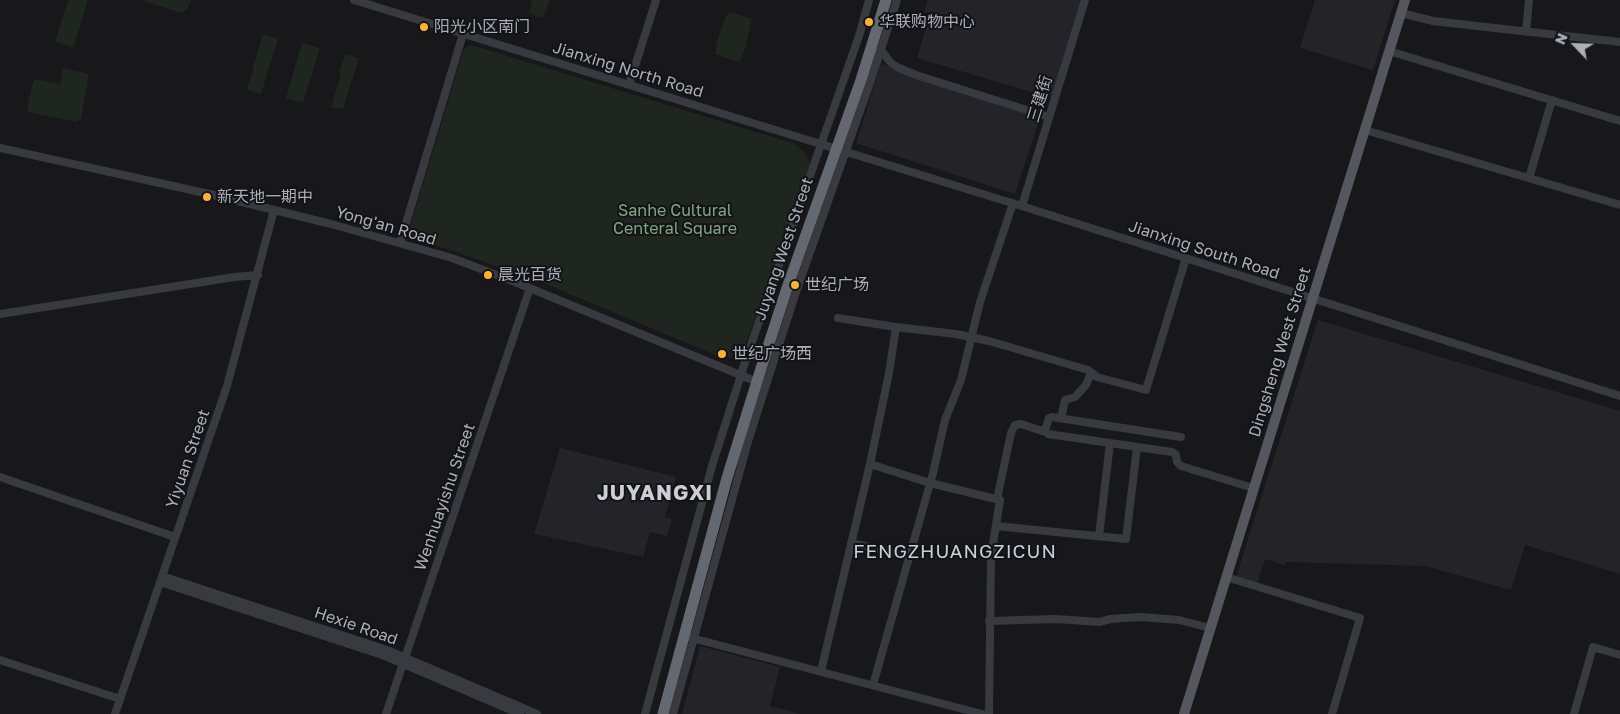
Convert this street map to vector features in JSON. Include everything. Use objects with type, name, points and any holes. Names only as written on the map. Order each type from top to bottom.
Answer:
[{"type":"highway","name":"Juyang West Street","points":[[663,714],[689,637],[727,478],[879,0]]},
{"type":"highway","name":"Juyang West Street","points":[[655,714],[745,377],[833,148],[876,51],[886,0]]},
{"type":"main road","name":"Dingsheng West Street","points":[[1184,714],[1405,0]]},
{"type":"street","name":"Jianxing North Road","points":[[354,0],[833,148]]},
{"type":"street","points":[[628,85],[656,0]]},
{"type":"street","points":[[833,148],[859,36],[870,0]]},
{"type":"street","points":[[897,0],[876,51],[883,53],[891,63],[916,75],[1049,117]]},
{"type":"street","name":"三建街","points":[[1022,206],[1085,0]]},
{"type":"street","points":[[1526,32],[1529,0]]},
{"type":"street","points":[[1401,12],[1433,21],[1620,42]]},
{"type":"street","points":[[400,244],[463,34]]},
{"type":"street","points":[[1389,51],[1620,121]]},
{"type":"street","points":[[1529,178],[1552,100]]},
{"type":"street","points":[[1365,130],[1620,205]]},
{"type":"street","name":"Yong'an Road","points":[[0,148],[205,193],[452,258],[530,288],[745,377]]},
{"type":"street","name":"Jianxing South Road","points":[[833,148],[1620,396]]},
{"type":"street","points":[[873,685],[946,420],[961,380],[980,302],[1013,204]]},
{"type":"street","name":"Yiyuan Street","points":[[115,714],[227,386],[274,210]]},
{"type":"street","points":[[838,318],[971,337],[1088,370],[1097,377],[1146,390],[1186,258]]},
{"type":"street","points":[[0,314],[234,277],[258,275]]},
{"type":"street","name":"Wenhuayishu Street","points":[[386,714],[530,288]]},
{"type":"street","points":[[821,671],[870,464],[889,374],[896,327]]},
{"type":"street","points":[[1062,418],[1065,400],[1075,397],[1086,385],[1091,373]]},
{"type":"street","points":[[645,714],[712,466],[745,377]]},
{"type":"street","points":[[1044,430],[1050,417],[1181,436]]},
{"type":"street","points":[[997,499],[1011,433],[1014,426],[1021,424],[1035,430],[1044,430],[1048,434],[1172,452],[1176,455],[1177,462],[1181,466],[1253,488]]},
{"type":"street","points":[[1099,536],[1110,443]]},
{"type":"street","points":[[996,526],[1126,539],[1137,447]]},
{"type":"street","points":[[870,464],[930,483],[1000,500],[991,556],[988,714]]},
{"type":"street","points":[[0,476],[175,537]]},
{"type":"street","points":[[851,543],[910,556]]},
{"type":"street","points":[[1226,578],[1360,618],[1332,714]]},
{"type":"street","name":"Hexie Road","points":[[161,579],[255,613],[404,661],[536,714]]},
{"type":"street","points":[[989,621],[1056,619],[1099,622],[1140,616],[1179,620],[1210,628]]},
{"type":"street","points":[[673,714],[689,637],[982,714]]},
{"type":"street","points":[[1574,714],[1593,647],[1620,655]]},
{"type":"street","points":[[0,660],[120,698]]},
{"type":"street","name":"Hexie Road","points":[[404,661],[520,714]]},
{"type":"shaded area","points":[[928,0],[1081,0],[1052,98],[917,58],[930,14],[924,12]]},
{"type":"shaded area","points":[[1315,0],[1395,0],[1373,70],[1300,48]]},
{"type":"shaded area","name":"华联购物中心","points":[[881,64],[1040,117],[1015,194],[856,143]]},
{"type":"shaded area","points":[[1318,320],[1620,411],[1620,574],[1525,545],[1511,590],[1425,566],[1286,562],[1285,565],[1265,559],[1257,584],[1236,577]]},
{"type":"shaded area","points":[[560,448],[676,477],[665,517],[672,519],[667,536],[650,532],[643,557],[534,534]]},
{"type":"shaded area","points":[[700,646],[780,667],[770,706],[801,714],[682,714]]},
{"type":"green space","points":[[68,0],[88,0],[74,46],[72,47],[55,42]]},
{"type":"green space","points":[[141,0],[191,0],[187,10],[181,13]]},
{"type":"green space","points":[[532,0],[550,0],[542,18],[529,13]]},
{"type":"green space","points":[[730,12],[752,19],[745,49],[739,62],[715,54],[718,38],[726,16]]},
{"type":"green space","points":[[263,34],[278,39],[261,94],[247,88]]},
{"type":"green space","points":[[302,43],[320,48],[303,103],[286,98]]},
{"type":"green space","name":"Sanhe Cultural Centeral Square","points":[[471,45],[795,144],[802,150],[811,166],[743,351],[727,358],[718,356],[534,279],[417,240],[413,236],[409,230],[464,49]]},
{"type":"green space","points":[[345,54],[359,58],[343,109],[331,107]]},
{"type":"green space","points":[[63,68],[89,74],[81,119],[76,122],[33,113],[28,111],[27,108],[34,79],[60,84]]},
{"type":"place","name":"华联购物中心","points":[[869,22]]},
{"type":"place","name":"阳光小区南门","points":[[424,27]]},
{"type":"place","name":"新天地一期中","points":[[207,197]]},
{"type":"place","name":"晨光百货","points":[[488,275]]},
{"type":"place","name":"世纪广场","points":[[795,285]]},
{"type":"place","name":"世纪广场西","points":[[722,354]]},
{"type":"district","name":"JUYANGXI","points":[[655,493]]},
{"type":"district","name":"FENGZHUANGZICUN","points":[[955,552]]}]
